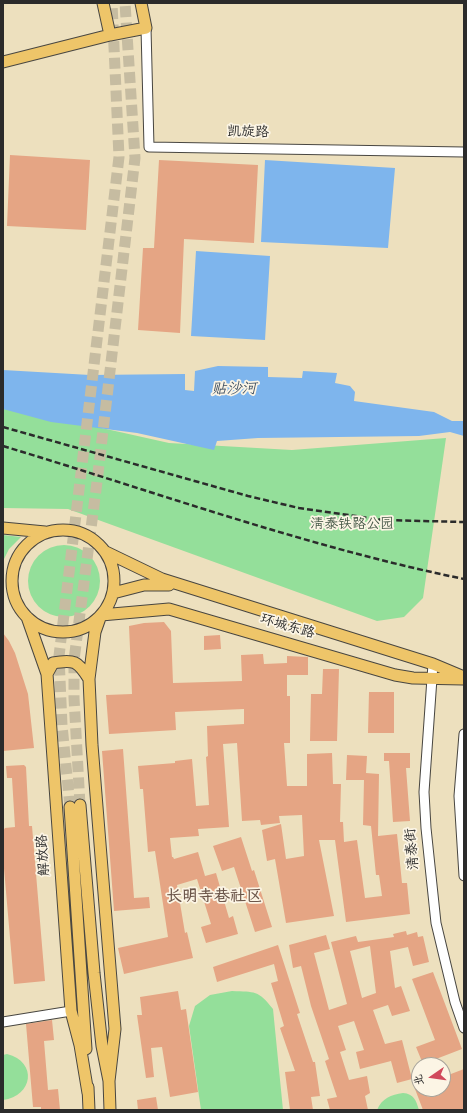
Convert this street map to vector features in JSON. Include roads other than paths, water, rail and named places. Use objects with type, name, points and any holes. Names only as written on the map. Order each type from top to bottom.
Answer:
[{"type":"main road","points":[[103,3],[110,35]]},
{"type":"main road","points":[[3,62],[110,35],[146,28],[141,3]]},
{"type":"main road","points":[[8,528],[45,532],[71,530],[83,533],[94,540],[106,552],[162,579],[190,588]]},
{"type":"main road","points":[[17,603],[12,587],[13,570],[19,554],[30,541],[45,532]]},
{"type":"main road","points":[[3,578],[27,617],[40,627],[56,632],[73,631],[88,625],[101,615],[113,593],[114,579],[112,565],[106,552]]},
{"type":"main road","points":[[113,593],[144,585],[162,584],[190,588]]},
{"type":"main road","name":"环城东路","points":[[190,588],[433,664],[464,678]]},
{"type":"main road","name":"环城东路","points":[[101,615],[169,609],[395,675],[432,678],[464,678]]},
{"type":"main road","name":"解放路","points":[[101,615],[95,632],[89,679],[92,745],[114,1029],[109,1081],[110,1110]]},
{"type":"main road","name":"解放路","points":[[27,617],[46,674],[71,1011],[80,1045],[88,1093]]},
{"type":"main road","points":[[46,674],[53,663],[68,660],[81,667],[89,679]]},
{"type":"main road","name":"解放路","points":[[89,1110],[75,806],[102,1046],[109,1081]]},
{"type":"street","name":"凯旋路","points":[[146,28],[149,147],[464,152]]},
{"type":"street","name":"清泰街","points":[[433,664],[424,792],[426,828],[436,923],[455,1002],[464,1028]]},
{"type":"street","points":[[464,734],[459,796],[464,876]]},
{"type":"street","points":[[3,1022],[71,1011]]},
{"type":"water","points":[[265,160],[395,168],[388,248],[261,242]]},
{"type":"water","points":[[196,251],[270,256],[265,340],[191,336]]},
{"type":"water","name":"贴沙河","points":[[218,366],[268,367],[268,377],[302,378],[303,371],[337,373],[335,383],[350,386],[355,392],[354,401],[434,412],[452,421],[464,421],[464,436],[450,432],[419,436],[258,438],[217,441],[214,450],[137,433],[51,422],[3,409],[3,370],[90,375],[185,374],[185,390],[194,391],[195,371]]},
{"type":"tunnel","points":[[70,807],[62,725],[59,656],[119,157],[112,3]]},
{"type":"tunnel","points":[[80,805],[74,698],[74,660],[97,482],[135,158],[125,3]]},
{"type":"railway","points":[[3,427],[248,496],[299,508],[383,520],[464,522]]},
{"type":"railway","points":[[3,446],[289,535],[405,566],[464,579]]},
{"type":"district","name":"长明寺巷社区","points":[[214,899]]},
{"type":"park label","name":"清泰铁路公园","points":[[352,526]]}]
